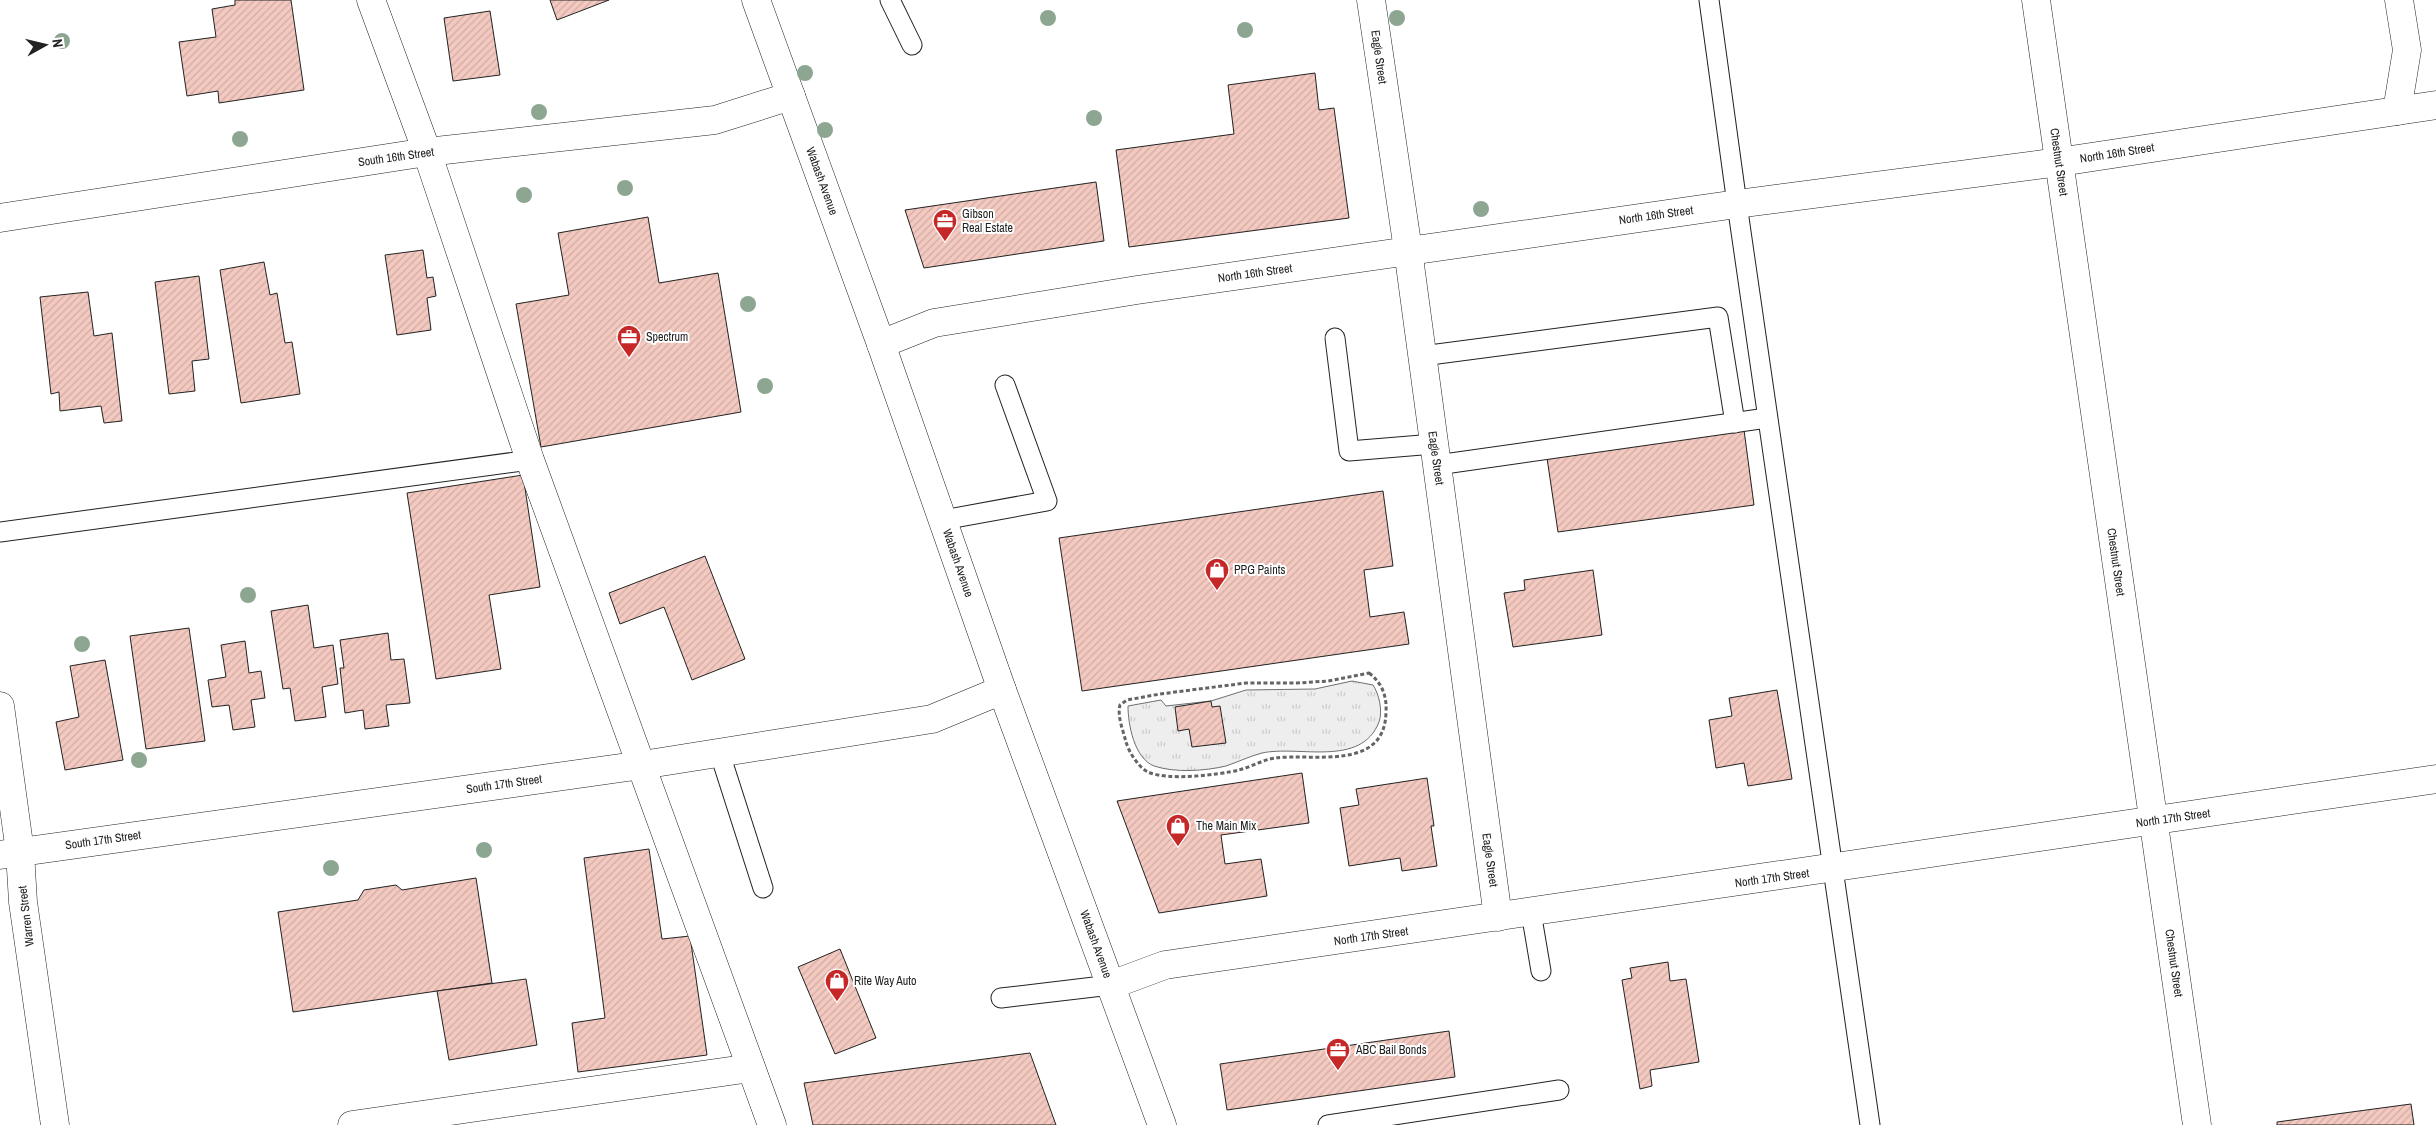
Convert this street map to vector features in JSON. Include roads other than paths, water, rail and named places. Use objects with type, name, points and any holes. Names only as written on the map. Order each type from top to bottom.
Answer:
[{"type":"street","points":[[371,0],[427,152],[530,460],[772,1125]]},
{"type":"street","name":"Wabash Avenue","points":[[756,0],[881,344],[1002,690],[1162,1125]]},
{"type":"street","name":"Eagle Street","points":[[1371,0],[1408,250],[1498,918]]},
{"type":"street","name":"Chestnut Street","points":[[2036,0],[2196,1125]]},
{"type":"street","points":[[2398,111],[2407,50],[2399,0]]},
{"type":"street","name":"South 16th Street","points":[[0,218],[427,152],[715,120],[791,96]]},
{"type":"street","name":"North 16th Street","points":[[881,344],[934,323],[1137,290],[1737,204],[2059,162],[2436,106]]},
{"type":"street","name":"South 17th Street","points":[[10,854],[720,754],[932,719],[1002,690]]},
{"type":"street","name":"Warren Street","points":[[0,706],[10,854],[23,902],[56,1125]]},
{"type":"street","name":"North 17th Street","points":[[1111,986],[1165,965],[1834,869],[2436,779]]},
{"type":"street","points":[[352,1125],[751,1068]]},
{"type":"lane","points":[[890,0],[912,45]]},
{"type":"lane","points":[[1709,0],[1767,418],[1870,1125]]},
{"type":"lane","points":[[1422,356],[1718,317],[1735,423]]},
{"type":"lane","points":[[1335,338],[1349,451],[1436,455],[1767,418]]},
{"type":"lane","points":[[943,520],[1047,501],[1005,385]]},
{"type":"lane","points":[[0,532],[530,460]]},
{"type":"lane","points":[[720,754],[763,888]]},
{"type":"lane","points":[[1531,912],[1540,971]]},
{"type":"lane","points":[[1001,998],[1111,986]]},
{"type":"lane","points":[[1328,1125],[1559,1090]]},
{"type":"place","name":"Gibson Real Estate","points":[[945,242]]},
{"type":"place","name":"Spectrum","points":[[629,358]]},
{"type":"place","name":"PPG Paints","points":[[1217,591]]},
{"type":"place","name":"The Main Mix","points":[[1178,847]]},
{"type":"place","name":"Rite Way Auto","points":[[837,1002]]},
{"type":"place","name":"ABC Bail Bonds","points":[[1338,1071]]}]
